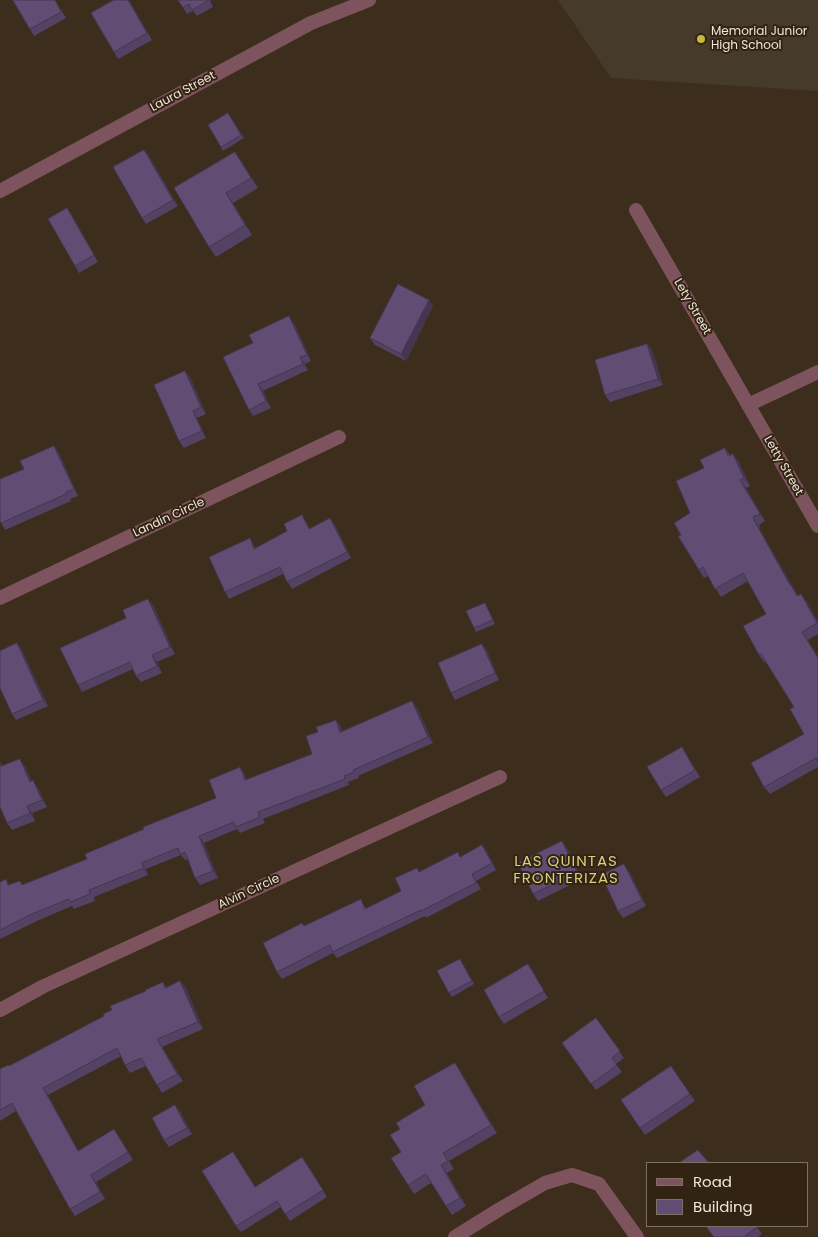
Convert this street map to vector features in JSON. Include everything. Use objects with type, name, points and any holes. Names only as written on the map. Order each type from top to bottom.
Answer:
[{"type":"street","name":"Laura Street","points":[[0,191],[311,23],[369,0]]},
{"type":"street","name":"Lety Street","points":[[636,210],[748,405]]},
{"type":"street","points":[[748,405],[818,372]]},
{"type":"street","name":"Letty Street","points":[[748,405],[818,526]]},
{"type":"street","name":"Landin Circle","points":[[0,598],[339,438]]},
{"type":"street","name":"Alvin Circle","points":[[0,1010],[44,986],[500,777]]},
{"type":"street","points":[[455,1237],[545,1183],[572,1175],[599,1184],[637,1237]]},
{"type":"shaded area","name":"Memorial Junior High School","points":[[558,0],[818,0],[818,91],[611,78]]},
{"type":"building","points":[[13,0],[55,0],[61,12],[30,29]]},
{"type":"building","points":[[114,0],[128,0],[147,33],[114,52],[91,13]]},
{"type":"building","points":[[178,0],[209,0],[192,10],[189,4],[183,7]]},
{"type":"building","points":[[228,113],[241,135],[221,147],[208,125]]},
{"type":"building","points":[[144,150],[173,200],[142,218],[113,167]]},
{"type":"building","points":[[235,152],[251,178],[226,193],[245,225],[209,247],[174,188]]},
{"type":"building","points":[[67,208],[94,255],[75,266],[48,219]]},
{"type":"building","points":[[398,284],[429,300],[401,354],[370,338]]},
{"type":"building","points":[[289,316],[307,355],[300,357],[303,364],[258,384],[266,401],[249,410],[223,357],[253,343],[249,335]]},
{"type":"building","points":[[647,344],[658,379],[605,395],[595,360]]},
{"type":"building","points":[[185,371],[201,407],[193,411],[202,431],[179,441],[154,385]]},
{"type":"building","points":[[54,446],[74,489],[1,523],[0,479],[24,469],[20,461]]},
{"type":"building","points":[[725,448],[728,456],[733,454],[744,478],[740,480],[760,514],[753,517],[754,520],[790,585],[797,596],[801,594],[817,623],[802,632],[818,658],[818,762],[816,758],[764,787],[751,763],[804,734],[790,709],[794,707],[761,654],[759,655],[743,626],[766,614],[743,573],[715,589],[703,567],[699,570],[678,536],[681,535],[674,523],[690,513],[676,481],[704,468],[700,460]]},
{"type":"building","points":[[302,515],[309,529],[330,518],[347,552],[287,582],[280,567],[225,592],[209,557],[250,538],[254,549],[287,531],[284,524]]},
{"type":"building","points":[[148,599],[170,647],[152,655],[157,666],[136,676],[130,662],[78,685],[60,648],[126,618],[123,610]]},
{"type":"building","points":[[485,603],[493,620],[474,628],[466,611]]},
{"type":"building","points":[[17,643],[43,700],[12,714],[0,688],[0,651]]},
{"type":"building","points":[[482,644],[495,673],[451,693],[438,663]]},
{"type":"building","points":[[412,701],[428,737],[353,770],[354,772],[344,776],[345,779],[258,812],[260,817],[236,827],[234,822],[199,836],[213,871],[195,878],[185,852],[180,854],[178,848],[141,863],[144,868],[89,890],[90,894],[70,902],[69,899],[34,913],[0,930],[0,882],[6,879],[8,885],[20,881],[22,885],[87,859],[85,854],[144,829],[143,827],[216,798],[209,780],[240,767],[245,780],[312,754],[306,736],[318,732],[316,727],[336,720],[340,732]]},
{"type":"building","points":[[682,747],[695,770],[661,790],[647,767]]},
{"type":"building","points":[[20,759],[30,782],[33,780],[42,800],[27,806],[30,813],[7,823],[0,807],[0,765]]},
{"type":"building","points":[[562,841],[577,872],[533,894],[518,863]]},
{"type":"building","points":[[482,845],[492,863],[472,874],[476,883],[332,952],[330,945],[277,972],[263,943],[302,923],[304,926],[361,899],[365,909],[401,891],[395,878],[417,868],[419,872],[458,852],[460,857]]},
{"type":"building","points":[[624,864],[642,900],[618,911],[601,875]]},
{"type":"building","points":[[460,959],[472,981],[449,993],[437,971]]},
{"type":"building","points":[[528,964],[544,991],[499,1017],[484,990]]},
{"type":"building","points":[[180,981],[198,1022],[157,1039],[177,1074],[157,1085],[141,1058],[125,1065],[117,1048],[43,1088],[78,1151],[114,1129],[128,1152],[91,1175],[100,1192],[70,1209],[12,1103],[0,1110],[0,1069],[104,1016],[103,1014],[112,1010],[110,1006],[163,982],[165,988]]},
{"type":"building","points":[[596,1018],[620,1051],[612,1058],[617,1065],[591,1084],[562,1043]]},
{"type":"building","points":[[455,1063],[491,1125],[443,1153],[448,1161],[441,1165],[460,1198],[446,1206],[426,1174],[408,1185],[391,1158],[401,1152],[390,1135],[400,1129],[396,1123],[425,1105],[414,1086]]},
{"type":"building","points":[[671,1066],[690,1094],[640,1128],[621,1100]]},
{"type":"building","points":[[175,1105],[187,1128],[164,1140],[152,1118]]},
{"type":"building","points":[[698,1150],[708,1162],[680,1162]]},
{"type":"building","points":[[233,1152],[255,1187],[302,1157],[323,1190],[285,1214],[277,1201],[236,1226],[202,1171]]},
{"type":"building","points":[[707,1227],[757,1227],[744,1237],[714,1237]]},
{"type":"place","name":"Memorial Junior High School","points":[[701,39]]},
{"type":"district","name":"LAS QUINTAS FRONTERIZAS","points":[[566,870]]}]
